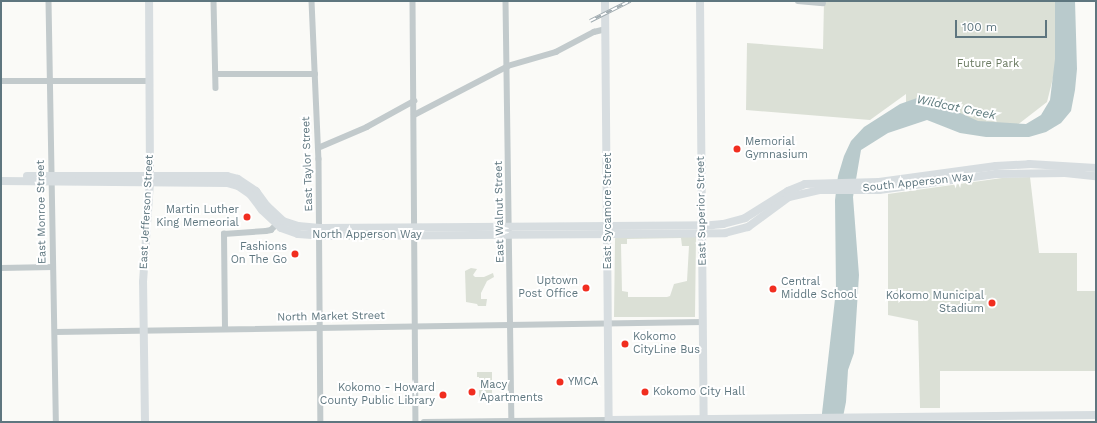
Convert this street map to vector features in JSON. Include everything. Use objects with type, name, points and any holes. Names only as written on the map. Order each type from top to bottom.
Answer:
[{"type":"main road","name":"East Jefferson Street","points":[[145,422],[143,282],[150,178],[149,1]]},
{"type":"main road","name":"East Sycamore Street","points":[[606,1],[609,421]]},
{"type":"main road","name":"East Superior Street","points":[[700,1],[704,421]]},
{"type":"main road","name":"South Apperson Way","points":[[876,186],[996,166],[1047,164],[1096,168]]},
{"type":"main road","name":"South Apperson Way","points":[[608,225],[703,225],[736,222],[793,188],[819,186],[876,186],[996,174],[1059,173],[1096,176]]},
{"type":"main road","name":"North Apperson Way","points":[[1,176],[51,178],[150,178],[232,184],[250,194],[262,210],[298,234],[415,227],[608,225]]},
{"type":"main road","name":"North Apperson Way","points":[[1,181],[51,178]]},
{"type":"main road","name":"South Apperson Way","points":[[608,234],[725,233],[740,230],[748,227],[789,197],[819,186]]},
{"type":"main road","name":"North Apperson Way","points":[[320,232],[415,235],[608,234]]},
{"type":"main road","points":[[609,421],[1096,415]]},
{"type":"street","name":"East Monroe Street","points":[[49,1],[56,422]]},
{"type":"street","points":[[214,1],[216,88]]},
{"type":"street","name":"East Taylor Street","points":[[312,1],[320,232],[321,422]]},
{"type":"street","points":[[413,1],[416,422]]},
{"type":"street","name":"East Walnut Street","points":[[506,1],[511,226],[512,421]]},
{"type":"street","points":[[798,1],[823,3]]},
{"type":"street","points":[[414,115],[508,66],[556,52],[594,32],[606,29]]},
{"type":"street","points":[[216,74],[315,74]]},
{"type":"street","points":[[1,81],[150,81]]},
{"type":"street","points":[[318,148],[367,127],[414,101]]},
{"type":"street","points":[[225,329],[224,234],[266,231],[278,222]]},
{"type":"street","points":[[1,268],[53,268]]},
{"type":"street","name":"North Market Street","points":[[55,332],[704,322]]},
{"type":"street","points":[[424,422],[609,421]]},
{"type":"green space","name":"Future Park","points":[[824,1],[1055,1],[1058,58],[1047,102],[1011,130],[906,110],[906,94],[870,120],[746,110],[747,43],[823,49]]},
{"type":"green space","name":"Kokomo Municipal Stadium","points":[[1030,177],[1039,253],[1077,253],[1077,291],[1096,291],[1096,371],[940,371],[940,408],[920,408],[918,321],[888,315],[888,194],[1002,178]]},
{"type":"green space","points":[[616,236],[696,236],[695,317],[614,317]],"holes":[[[681,238],[682,246],[689,246],[687,281],[674,284],[670,296],[628,297],[628,292],[622,291],[621,244],[627,244],[627,239]]]},
{"type":"green space","points":[[471,268],[477,269],[473,275],[475,277],[484,277],[493,273],[494,277],[487,281],[481,293],[481,299],[487,299],[486,306],[478,306],[477,304],[466,302],[465,271]]},
{"type":"green space","points":[[477,372],[492,372],[492,396],[489,396],[489,400],[479,400],[479,377],[477,377]]},
{"type":"shaded area","points":[[1055,1],[1075,1],[1077,69],[1075,90],[1071,111],[1061,123],[1046,132],[1029,137],[986,137],[960,133],[927,120],[888,133],[861,150],[853,197],[859,275],[854,353],[848,370],[846,402],[842,422],[821,422],[836,290],[835,200],[838,176],[844,156],[851,141],[864,127],[900,104],[917,98],[939,101],[978,121],[1026,124],[1041,115],[1050,100],[1055,59]]},
{"type":"railway","points":[[590,21],[630,1]]},
{"type":"place","name":"Memorial Gymnasium","points":[[737,149]]},
{"type":"place","name":"Martin Luther King Memeorial","points":[[247,217]]},
{"type":"place","name":"Fashions On The Go","points":[[295,254]]},
{"type":"place","name":"Uptown Post Office","points":[[586,288]]},
{"type":"place","name":"Central Middle School","points":[[773,289]]},
{"type":"place","name":"Kokomo Municipal Stadium","points":[[992,303]]},
{"type":"place","name":"Kokomo CityLine Bus","points":[[625,344]]},
{"type":"place","name":"YMCA","points":[[560,382]]},
{"type":"place","name":"Macy Apartments","points":[[472,392]]},
{"type":"place","name":"Kokomo City Hall","points":[[645,392]]},
{"type":"place","name":"Kokomo - Howard County Public Library","points":[[443,395]]},
{"type":"water label","name":"Wildcat Creek","points":[[956,108]]}]
